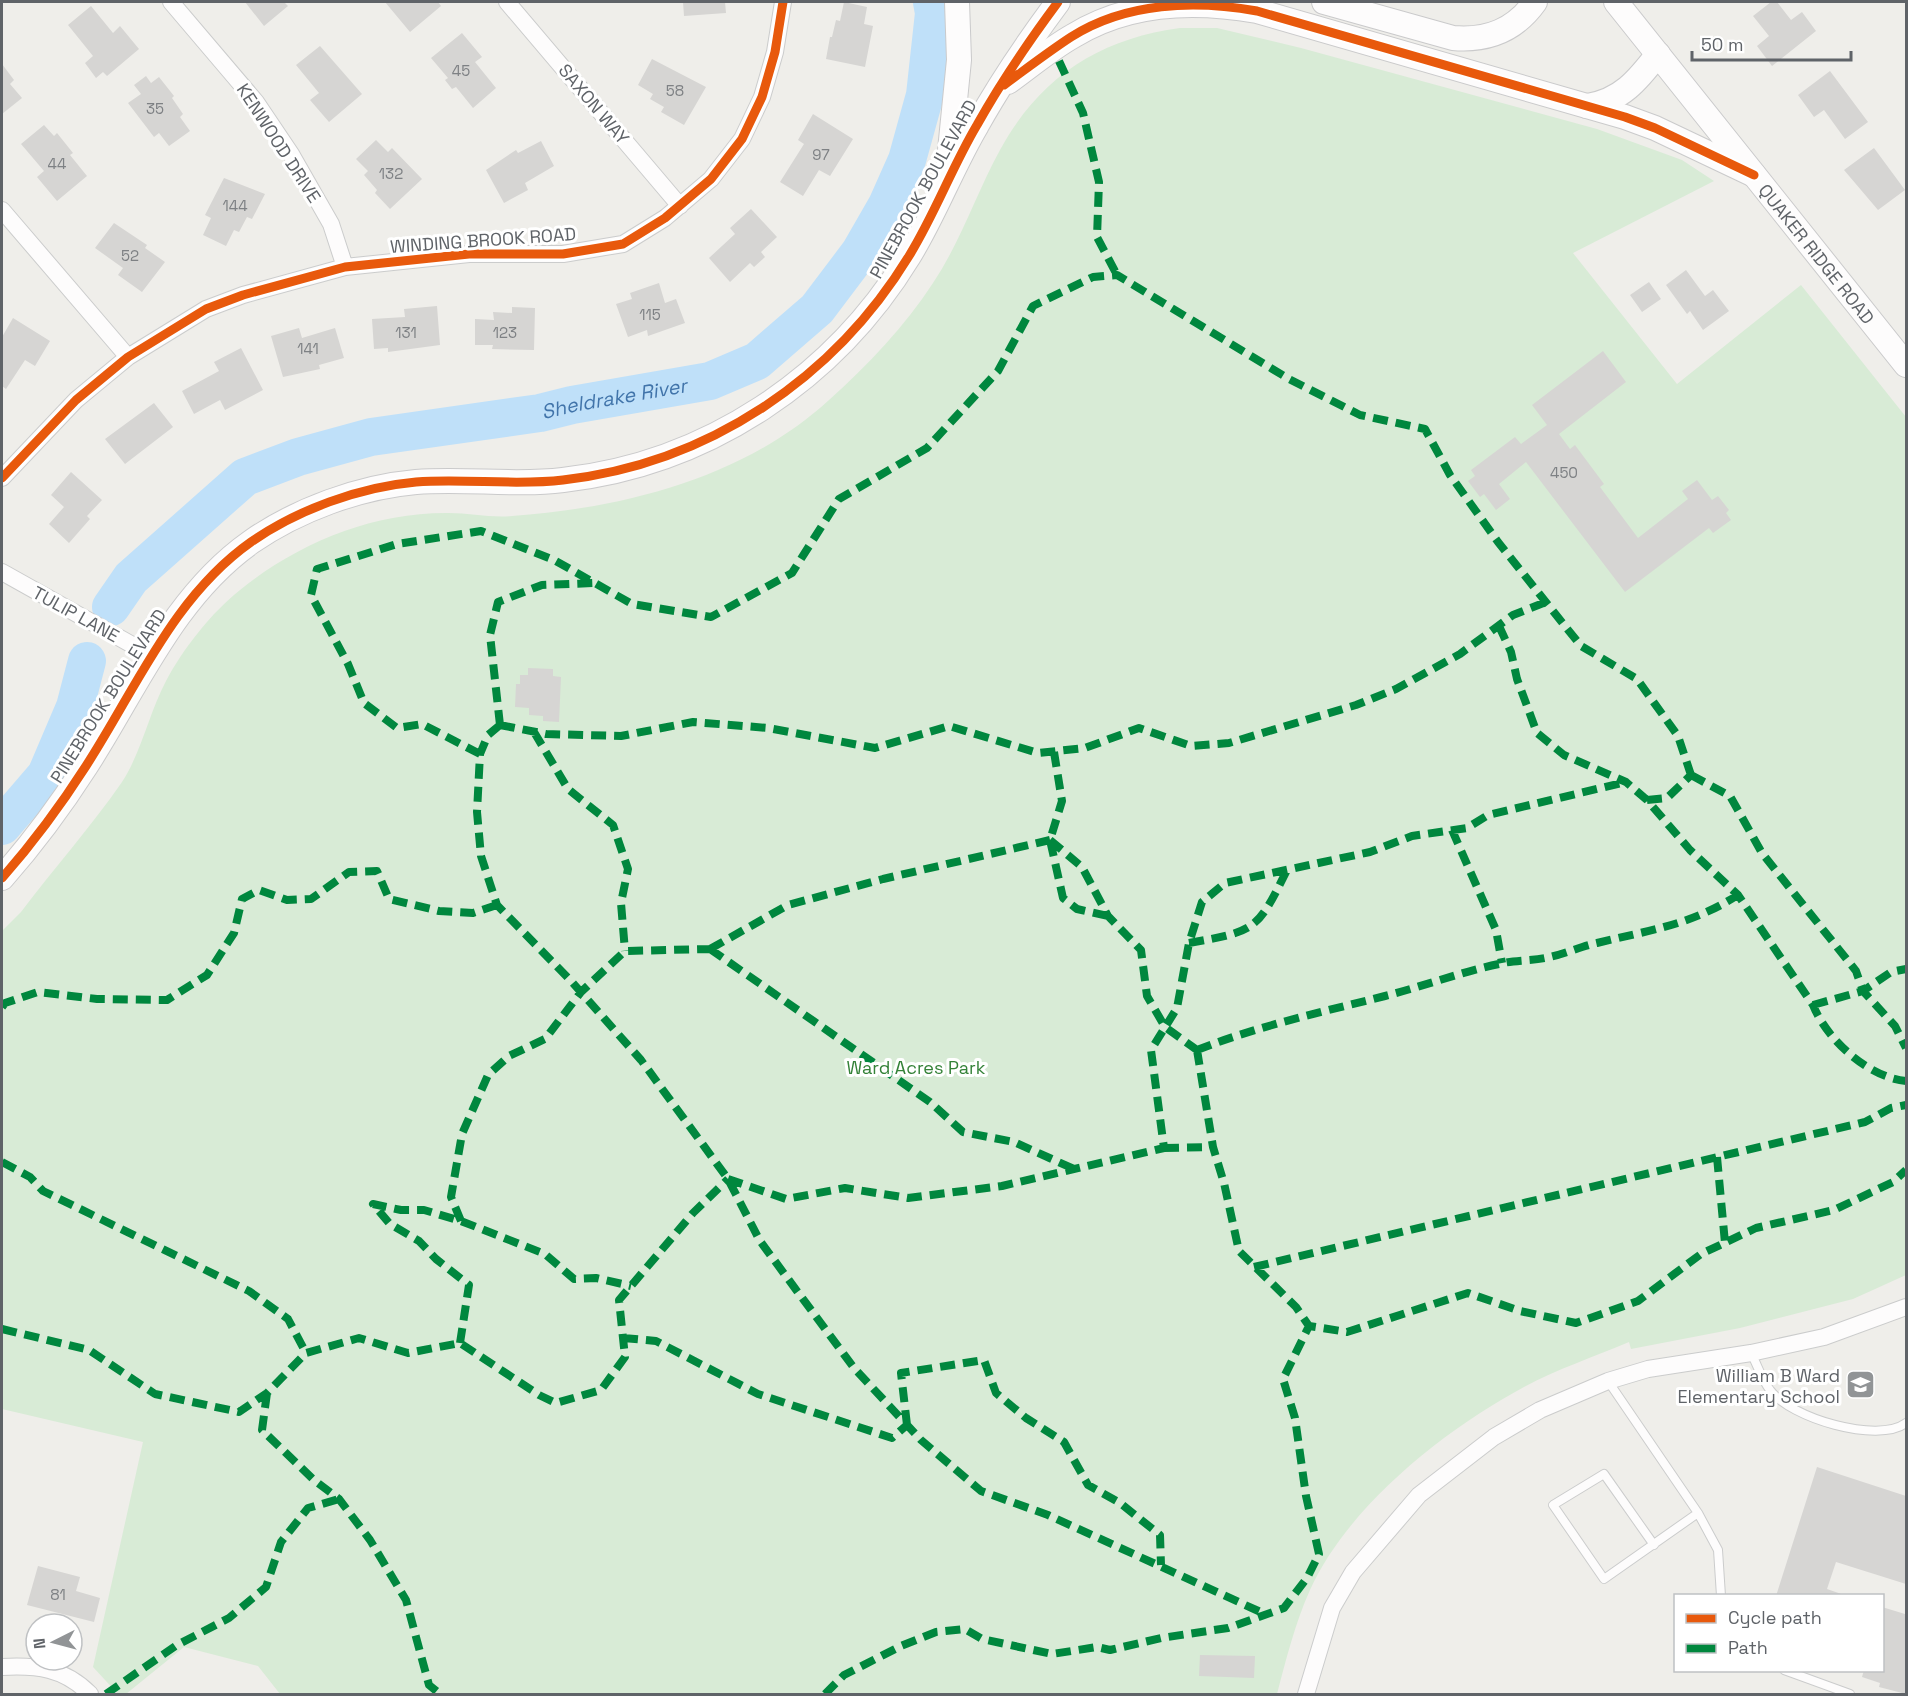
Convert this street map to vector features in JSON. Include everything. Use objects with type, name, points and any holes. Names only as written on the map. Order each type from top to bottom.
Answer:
[{"type":"street","name":"KENWOOD DRIVE","points":[[171,2],[256,102],[291,154],[331,224],[345,267]]},
{"type":"street","name":"SAXON WAY","points":[[507,2],[680,206]]},
{"type":"street","name":"WINDING BROOK ROAD","points":[[2,478],[76,400],[128,357],[206,309],[243,295],[345,267],[469,254],[563,254],[623,244],[665,218],[711,179],[742,139],[762,97],[775,52],[783,2]]},
{"type":"street","points":[[946,183],[958,69],[957,2]]},
{"type":"street","name":"PINEBROOK BOULEVARD","points":[[2,878],[85,768],[171,625],[195,595],[247,545],[292,518],[319,507],[382,488],[416,482],[530,483],[612,472],[670,455],[758,413],[823,362],[869,314],[909,256],[946,183],[999,89],[1058,2]]},
{"type":"street","points":[[1324,2],[1453,38],[1470,40],[1501,32],[1521,18],[1535,2]]},
{"type":"street","points":[[999,89],[1071,37],[1095,24],[1149,8],[1202,4],[1257,11],[1587,106],[1655,128],[1754,175]]},
{"type":"street","name":"QUAKER RIDGE ROAD","points":[[1625,7],[1658,54],[1906,365]]},
{"type":"street","points":[[1587,106],[1603,104],[1630,89],[1658,54]]},
{"type":"street","points":[[2,210],[128,357]]},
{"type":"street","name":"TULIP LANE","points":[[2,572],[152,656]]},
{"type":"street","points":[[1306,1695],[1332,1608],[1353,1572],[1419,1495],[1494,1437],[1540,1410],[1608,1381],[1648,1369],[1751,1353],[1824,1337],[1906,1307]]},
{"type":"street","points":[[2,1666],[33,1665],[74,1679],[90,1695]]},
{"type":"lane","points":[[1751,1353],[1770,1391],[1788,1405],[1819,1420],[1853,1429],[1885,1432],[1906,1423]]},
{"type":"lane","points":[[1608,1381],[1698,1513],[1718,1550],[1722,1594]]},
{"type":"lane","points":[[1654,1545],[1604,1474],[1553,1505],[1604,1579],[1654,1545],[1698,1513]]},
{"type":"lane","points":[[1787,1672],[1850,1695]]},
{"type":"green space","name":"Ward Acres Park","points":[[1180,28],[1217,28],[1301,48],[1597,129],[1682,160],[1714,181],[1573,253],[1677,384],[1801,285],[1906,417],[1906,1275],[1853,1299],[1740,1328],[1631,1349],[1629,1342],[1524,1387],[1462,1425],[1401,1473],[1373,1500],[1348,1529],[1327,1559],[1310,1590],[1300,1615],[1277,1694],[280,1694],[258,1666],[184,1647],[126,1694],[118,1694],[93,1667],[143,1442],[2,1409],[2,931],[21,912],[122,782],[135,758],[160,693],[173,669],[208,620],[240,590],[286,558],[338,534],[365,525],[421,514],[457,513],[504,516],[554,512],[597,505],[681,484],[721,469],[759,450],[796,427],[829,400],[872,359],[898,330],[943,267],[983,183],[1016,124],[1053,82],[1098,52],[1123,41]]},
{"type":"building","points":[[245,2],[284,2],[288,6],[264,26]]},
{"type":"building","points":[[385,2],[438,2],[441,6],[410,32]]},
{"type":"building","points":[[683,2],[725,2],[726,13],[684,16]]},
{"type":"building","points":[[844,2],[867,7],[864,24],[873,26],[865,67],[826,59],[830,37],[832,37],[836,20],[840,21]]},
{"type":"building","points":[[1771,2],[1777,2],[1791,20],[1802,12],[1816,31],[1772,66],[1757,46],[1769,36],[1753,16]]},
{"type":"building","points":[[91,6],[113,33],[120,26],[139,49],[107,76],[103,72],[96,78],[85,63],[93,56],[68,25]]},
{"type":"building","points":[[462,33],[482,57],[475,62],[496,88],[473,108],[456,87],[452,89],[445,80],[448,78],[431,58]]},
{"type":"building","points":[[320,46],[362,94],[329,122],[310,100],[319,93],[296,65]]},
{"type":"building","points":[[652,59],[706,87],[684,125],[661,112],[664,107],[650,99],[653,94],[638,85]]},
{"type":"building","points":[[2,64],[14,80],[10,84],[22,98],[2,114]]},
{"type":"building","points":[[1830,71],[1868,122],[1845,139],[1824,110],[1814,117],[1798,95]]},
{"type":"building","points":[[146,76],[151,83],[159,77],[174,96],[172,98],[183,114],[180,117],[190,131],[169,146],[159,133],[154,137],[128,103],[141,94],[134,85]]},
{"type":"building","points":[[813,114],[853,139],[830,176],[819,170],[803,196],[780,182],[804,144],[798,140]]},
{"type":"building","points":[[44,125],[54,136],[57,133],[73,153],[70,155],[87,176],[57,201],[37,177],[44,171],[21,144]]},
{"type":"building","points":[[376,140],[388,152],[392,148],[422,179],[390,209],[375,193],[377,190],[364,175],[368,171],[356,159]]},
{"type":"building","points":[[541,141],[554,166],[525,183],[528,190],[504,203],[486,170],[516,150],[518,153]]},
{"type":"building","points":[[1874,148],[1905,190],[1878,210],[1844,170]]},
{"type":"building","points":[[224,178],[265,194],[252,219],[247,217],[239,232],[234,230],[226,246],[203,235],[211,218],[205,215]]},
{"type":"building","points":[[751,209],[777,237],[761,252],[765,257],[754,267],[750,263],[730,282],[709,258],[735,234],[730,228]]},
{"type":"building","points":[[114,223],[147,245],[145,248],[165,262],[142,292],[118,275],[123,268],[95,248]]},
{"type":"building","points":[[1686,270],[1705,296],[1713,290],[1729,311],[1703,330],[1690,311],[1687,314],[1666,285]]},
{"type":"building","points":[[1649,282],[1661,299],[1642,312],[1630,295]]},
{"type":"building","points":[[659,283],[665,303],[676,299],[685,323],[648,336],[647,330],[628,337],[616,304],[632,299],[630,293]]},
{"type":"building","points":[[437,306],[440,345],[388,352],[388,348],[374,349],[372,319],[405,317],[404,309]]},
{"type":"building","points":[[512,307],[535,308],[534,350],[492,349],[493,345],[475,345],[475,319],[494,320],[493,312],[512,313]]},
{"type":"building","points":[[13,318],[50,341],[35,366],[25,360],[6,389],[2,386],[2,337]]},
{"type":"building","points":[[299,328],[302,338],[335,328],[344,358],[319,365],[320,369],[283,377],[271,336]]},
{"type":"building","points":[[241,348],[263,390],[225,410],[220,400],[194,414],[182,391],[219,371],[214,362]]},
{"type":"building","points":[[1603,351],[1626,382],[1559,434],[1570,449],[1575,445],[1604,484],[1600,487],[1638,538],[1688,499],[1682,491],[1697,480],[1712,500],[1718,496],[1729,510],[1726,513],[1731,520],[1713,533],[1709,528],[1625,592],[1526,462],[1499,484],[1510,499],[1496,510],[1484,494],[1480,497],[1468,481],[1475,476],[1471,470],[1515,437],[1521,444],[1547,425],[1532,405]]},
{"type":"building","points":[[154,403],[173,427],[125,464],[105,439]]},
{"type":"building","points":[[71,472],[102,500],[87,516],[90,519],[69,543],[49,524],[64,507],[51,495]]},
{"type":"building","points":[[528,668],[553,669],[553,676],[561,677],[559,722],[543,721],[543,716],[529,715],[529,708],[515,707],[516,684],[520,684],[520,675],[528,675]]},
{"type":"building","points":[[1817,1467],[1906,1496],[1906,1584],[1836,1562],[1827,1589],[1841,1594],[1777,1594]]},
{"type":"building","points":[[38,1566],[80,1577],[76,1591],[100,1598],[94,1622],[84,1619],[84,1612],[55,1612],[27,1605]]},
{"type":"building","points":[[1884,1608],[1905,1614],[1906,1610],[1906,1694],[1879,1687],[1880,1683],[1862,1677],[1863,1672],[1884,1672]]},
{"type":"building","points":[[1200,1655],[1255,1656],[1254,1678],[1199,1676]]},
{"type":"waterway","name":"Sheldrake River","points":[[111,607],[131,578],[245,477],[298,457],[371,437],[540,413],[572,405],[710,381],[757,361],[817,309],[860,252],[887,205],[907,160],[925,95],[934,13],[932,2]]},
{"type":"waterway","name":"Sheldrake River","points":[[2,826],[46,775],[75,707],[87,661]]},
{"type":"marked path","points":[[1059,61],[1083,113],[1099,182],[1097,237],[1117,275]]},
{"type":"marked path","points":[[480,754],[422,724],[397,728],[364,703],[348,664],[311,595],[317,569],[397,544],[481,531],[554,560],[632,604],[711,617],[792,573],[839,499],[927,448],[998,371],[1033,306],[1093,277],[1117,275],[1289,379],[1360,415],[1425,429],[1450,475],[1498,542],[1581,646],[1637,679],[1678,736],[1691,775]]},
{"type":"marked path","points":[[500,725],[490,635],[498,602],[542,585],[595,583]]},
{"type":"marked path","points":[[500,725],[546,734],[621,736],[693,722],[768,728],[875,748],[949,726],[1038,753],[1085,748],[1139,728],[1191,746],[1229,743],[1356,705],[1396,689],[1460,654],[1513,615],[1546,602]]},
{"type":"marked path","points":[[1499,626],[1511,652],[1517,679],[1537,733],[1564,755],[1626,782],[1647,800],[1690,850],[1738,895],[1813,1005],[1828,1031],[1850,1055],[1877,1072],[1906,1081]]},
{"type":"marked path","points":[[500,725],[488,735],[480,754],[477,812],[481,856],[497,905],[572,982],[641,1060],[728,1179],[760,1241],[854,1368],[921,1440],[981,1491],[1048,1515],[1265,1614]]},
{"type":"marked path","points":[[534,732],[568,789],[613,825],[628,869],[621,903],[625,951]]},
{"type":"marked path","points":[[1054,752],[1062,801],[1050,840],[1063,898],[1077,909],[1108,916]]},
{"type":"marked path","points":[[1691,775],[1730,796],[1762,853],[1856,971],[1863,991],[1895,1026],[1906,1048]]},
{"type":"marked path","points":[[1647,800],[1667,798],[1691,775]]},
{"type":"marked path","points":[[728,1179],[786,1199],[845,1188],[908,1198],[1002,1186],[1164,1148],[1151,1050],[1177,1008],[1189,943],[1202,902],[1225,883],[1370,852],[1412,836],[1467,828],[1488,815],[1626,782]]},
{"type":"marked path","points":[[1452,830],[1496,930],[1502,963]]},
{"type":"marked path","points":[[1050,840],[1082,867],[1108,916],[1141,950],[1147,996],[1165,1027],[1197,1050]]},
{"type":"marked path","points":[[710,949],[788,905],[883,879],[1050,840]]},
{"type":"marked path","points":[[1189,943],[1228,935],[1252,925],[1268,905],[1287,870]]},
{"type":"marked path","points":[[2,1007],[5,1003],[38,992],[97,999],[167,1000],[207,975],[234,933],[242,899],[259,890],[287,900],[311,899],[349,872],[377,871],[389,899],[439,911],[473,913],[497,905]]},
{"type":"marked path","points":[[1197,1050],[1267,1027],[1471,971],[1505,963],[1551,957],[1670,925],[1704,913],[1738,895]]},
{"type":"marked path","points":[[710,949],[930,1102],[963,1132],[1014,1142],[1074,1169]]},
{"type":"marked path","points":[[461,1221],[451,1197],[462,1134],[488,1075],[509,1056],[545,1039],[581,992],[625,951],[710,949]]},
{"type":"marked path","points":[[1813,1005],[1863,991],[1891,972],[1906,969]]},
{"type":"marked path","points":[[1197,1050],[1213,1147],[1224,1183],[1239,1251],[1296,1307],[1309,1326]]},
{"type":"marked path","points":[[1254,1267],[1865,1122],[1891,1108],[1906,1105]]},
{"type":"marked path","points":[[1164,1148],[1213,1147]]},
{"type":"marked path","points":[[1717,1157],[1725,1243]]},
{"type":"marked path","points":[[2,1162],[30,1177],[43,1191],[249,1291],[288,1319],[306,1353]]},
{"type":"marked path","points":[[825,1694],[844,1675],[901,1646],[936,1632],[965,1629],[982,1639],[1052,1654],[1097,1647],[1110,1650],[1161,1638],[1228,1628],[1284,1608],[1307,1578],[1319,1554],[1306,1496],[1295,1418],[1283,1379],[1309,1326],[1347,1332],[1468,1293],[1520,1311],[1576,1323],[1638,1301],[1701,1254],[1756,1228],[1834,1210],[1893,1182],[1906,1170]]},
{"type":"marked path","points":[[2,1329],[89,1350],[155,1394],[239,1412],[267,1393],[306,1353],[359,1338],[408,1353],[460,1343],[539,1395],[556,1403],[601,1390],[625,1357],[619,1300],[693,1213],[728,1179]]},
{"type":"marked path","points":[[460,1343],[469,1285],[436,1259],[419,1241],[390,1224],[373,1204],[401,1210],[424,1210],[461,1221],[545,1254],[574,1279],[596,1278],[631,1286]]},
{"type":"marked path","points":[[623,1338],[656,1341],[758,1394],[892,1438],[907,1425]]},
{"type":"marked path","points":[[907,1425],[901,1373],[984,1360],[996,1393],[1026,1418],[1064,1442],[1088,1485],[1120,1503],[1160,1535],[1161,1565]]},
{"type":"marked path","points":[[267,1393],[262,1430],[314,1480],[339,1499],[370,1540],[406,1600],[429,1685],[440,1694]]},
{"type":"marked path","points":[[106,1694],[177,1645],[229,1618],[266,1587],[281,1542],[308,1508],[339,1499]]},
{"type":"cycle path","points":[[2,478],[76,400],[128,357],[206,309],[243,295],[345,267],[469,254],[563,254],[623,244],[665,218],[711,179],[742,139],[762,97],[775,52],[783,2]]},
{"type":"cycle path","points":[[2,878],[35,838],[76,781],[158,646],[199,589],[224,564],[269,530],[329,502],[394,485],[434,481],[545,482],[616,471],[667,456],[716,435],[762,408],[805,377],[844,341],[879,300],[909,256],[986,109],[1058,2]]},
{"type":"cycle path","points":[[1004,85],[1071,37],[1092,25],[1115,17],[1138,10],[1185,5],[1233,8],[1257,11],[1625,117],[1655,128],[1754,175]]},
{"type":"place","name":"William B Ward Elementary School","points":[[1861,1385]]}]
